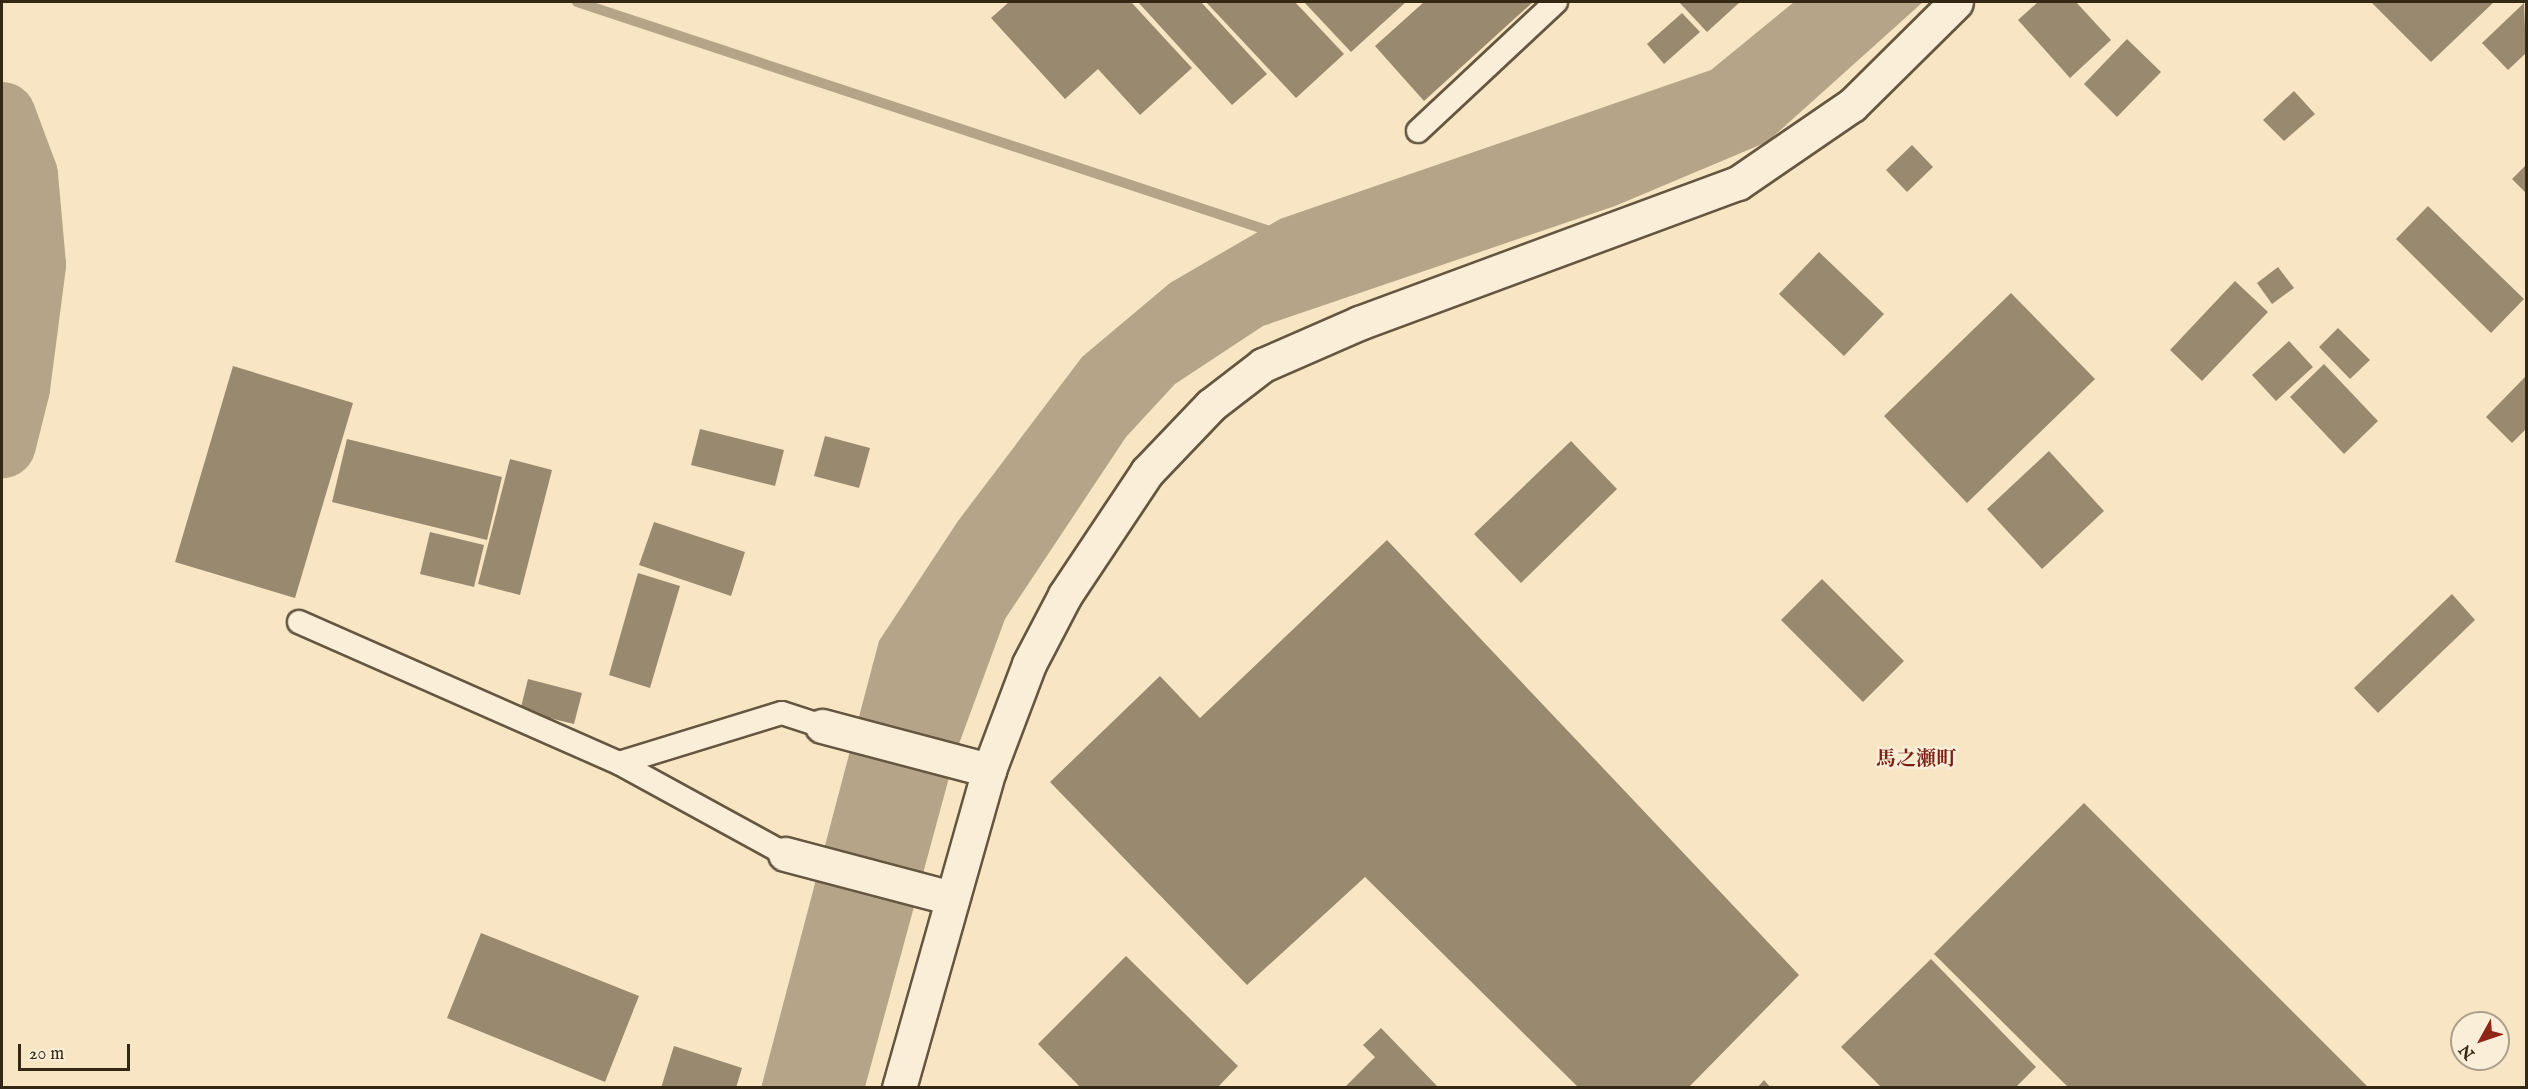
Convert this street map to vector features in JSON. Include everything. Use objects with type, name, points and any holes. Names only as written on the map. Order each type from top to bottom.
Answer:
[{"type":"street","points":[[899,1088],[989,770],[1029,664],[1065,595],[1147,472],[1211,405],[1263,365],[1359,323],[1738,183],[1852,105],[1956,2]]},
{"type":"street","points":[[822,726],[989,770]]},
{"type":"street","points":[[785,854],[952,898]]},
{"type":"lane","points":[[1418,131],[1556,2]]},
{"type":"lane","points":[[299,622],[619,763],[785,854]]},
{"type":"lane","points":[[619,763],[782,713],[822,726]]},
{"type":"shaded area","points":[[1794,2],[1923,2],[1767,142],[1615,206],[1263,326],[1175,384],[1126,437],[1005,619],[956,752],[865,1087],[761,1088],[879,641],[958,521],[1082,357],[1170,283],[1280,219],[1711,70]]},
{"type":"building","points":[[1009,2],[1131,2],[1192,68],[1140,115],[1098,69],[1065,99],[991,18]]},
{"type":"building","points":[[1138,2],[1201,2],[1267,74],[1232,105]]},
{"type":"building","points":[[1206,2],[1295,2],[1344,54],[1296,98]]},
{"type":"building","points":[[1304,2],[1406,2],[1351,52]]},
{"type":"building","points":[[1424,2],[1533,2],[1424,101],[1375,46]]},
{"type":"building","points":[[1679,2],[1740,2],[1707,32]]},
{"type":"building","points":[[2038,2],[2076,2],[2111,40],[2070,78],[2018,20]]},
{"type":"building","points":[[2371,2],[2494,2],[2431,62]]},
{"type":"building","points":[[2524,3],[2526,53],[2508,70],[2482,43]]},
{"type":"building","points":[[1682,13],[1700,32],[1664,64],[1647,44]]},
{"type":"building","points":[[2127,39],[2161,72],[2117,117],[2084,84]]},
{"type":"building","points":[[2294,91],[2315,114],[2284,141],[2263,120]]},
{"type":"building","points":[[1912,145],[1933,167],[1907,192],[1886,170]]},
{"type":"building","points":[[2526,165],[2526,193],[2512,179]]},
{"type":"building","points":[[2428,206],[2524,299],[2491,333],[2396,239]]},
{"type":"building","points":[[1819,252],[1884,314],[1844,356],[1779,294]]},
{"type":"building","points":[[2278,267],[2294,288],[2272,304],[2257,283]]},
{"type":"building","points":[[2235,281],[2268,312],[2202,381],[2170,350]]},
{"type":"building","points":[[2011,293],[2095,379],[1967,503],[1884,416]]},
{"type":"building","points":[[2338,328],[2370,360],[2350,379],[2319,347]]},
{"type":"building","points":[[2289,341],[2313,367],[2276,401],[2252,375]]},
{"type":"building","points":[[2324,364],[2378,421],[2344,454],[2290,397]]},
{"type":"building","points":[[233,366],[353,403],[295,598],[175,562]]},
{"type":"building","points":[[2526,376],[2526,429],[2512,443],[2486,417]]},
{"type":"building","points":[[700,429],[784,450],[775,486],[691,465]]},
{"type":"building","points":[[825,436],[870,448],[859,488],[814,476]]},
{"type":"building","points":[[347,439],[502,477],[487,540],[332,502]]},
{"type":"building","points":[[1571,441],[1617,489],[1521,583],[1474,534]]},
{"type":"building","points":[[2049,451],[2104,511],[2042,569],[1987,509]]},
{"type":"building","points":[[510,459],[552,470],[520,595],[478,584]]},
{"type":"building","points":[[654,522],[745,552],[731,596],[639,565]]},
{"type":"building","points":[[430,532],[484,545],[474,587],[420,574]]},
{"type":"building","points":[[1387,540],[1799,975],[1688,1088],[1579,1088],[1365,877],[1247,985],[1050,782],[1160,676],[1200,718]]},
{"type":"building","points":[[638,573],[680,586],[650,688],[609,675]]},
{"type":"building","points":[[1822,579],[1904,661],[1863,702],[1781,620]]},
{"type":"building","points":[[2452,594],[2475,620],[2378,713],[2354,688]]},
{"type":"building","points":[[528,679],[582,693],[574,724],[520,711]]},
{"type":"building","points":[[2084,803],[2369,1088],[2069,1088],[1934,954]]},
{"type":"building","points":[[481,933],[639,996],[605,1082],[447,1018]]},
{"type":"building","points":[[1126,956],[1238,1066],[1217,1088],[1081,1088],[1038,1044]]},
{"type":"building","points":[[1931,959],[2036,1067],[2015,1088],[1882,1088],[1841,1047]]},
{"type":"building","points":[[1381,1028],[1439,1088],[1344,1088],[1375,1057],[1363,1045]]},
{"type":"building","points":[[674,1046],[742,1068],[736,1088],[661,1088]]},
{"type":"building","points":[[1764,1080],[1771,1088],[1757,1088]]},
{"type":"waterway","points":[[577,2],[1276,233]]},
{"type":"waterway","points":[[2,116],[24,175],[32,265],[16,388],[2,444]]},
{"type":"district","name":"馬之瀬町","points":[[1916,759]]}]
